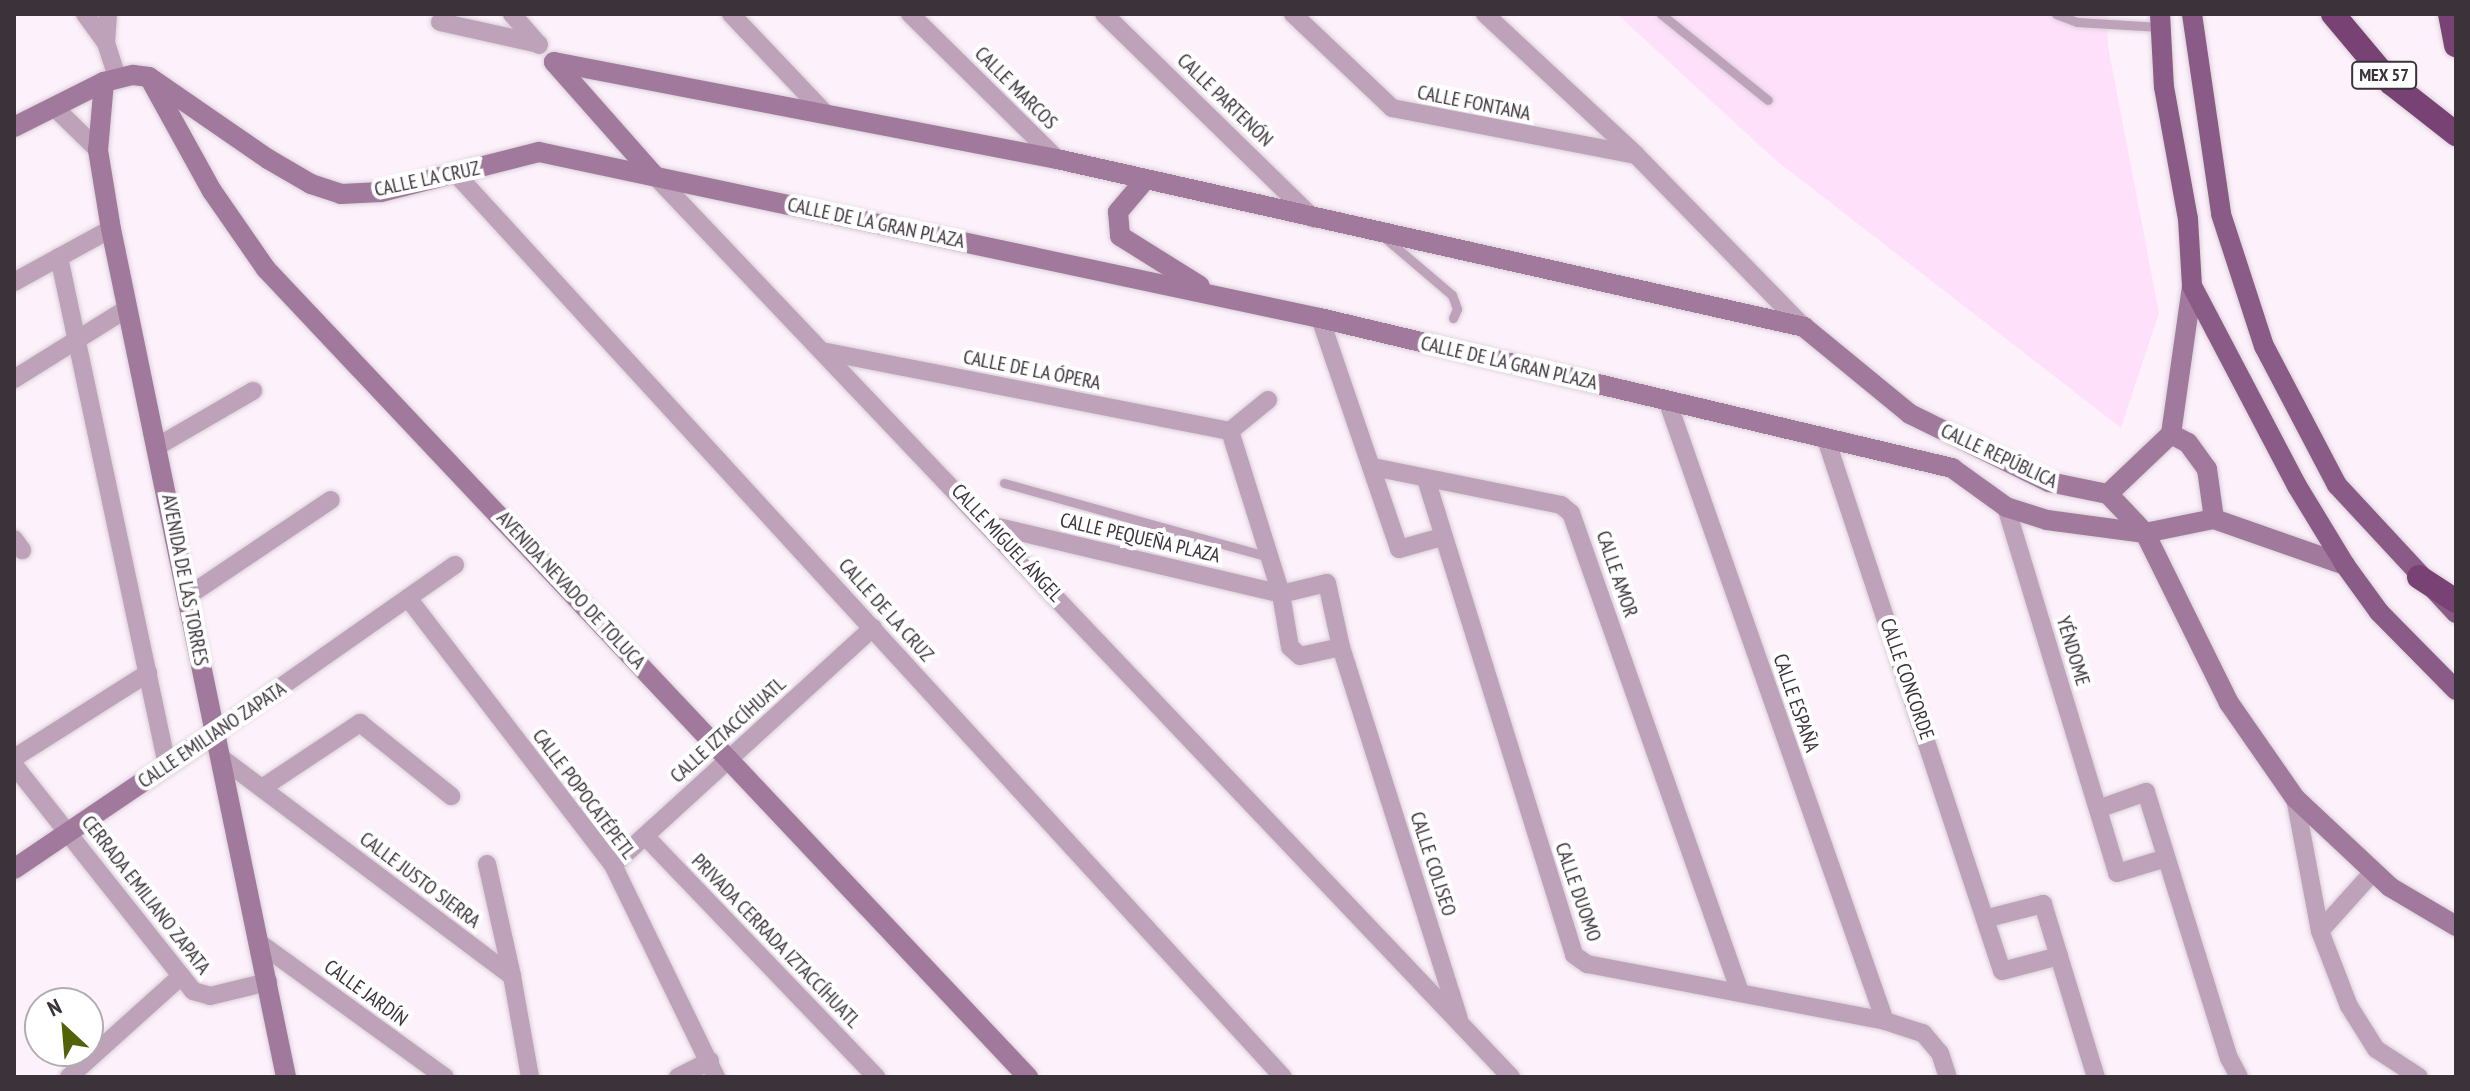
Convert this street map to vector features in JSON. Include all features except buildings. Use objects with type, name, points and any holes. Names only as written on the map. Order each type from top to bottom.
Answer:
[{"type":"highway","name":"MEX 57","points":[[2333,14],[2391,83],[2450,130]]},
{"type":"highway","points":[[2450,14],[2456,45]]},
{"type":"highway","points":[[2419,577],[2456,601]]},
{"type":"main road","points":[[2192,14],[2221,214],[2264,346],[2337,485],[2419,577],[2456,613]]},
{"type":"main road","points":[[2160,20],[2192,286],[2297,486],[2345,565],[2379,612],[2456,690]]},
{"type":"street","points":[[85,14],[106,43]]},
{"type":"street","name":"AVENIDA DE LAS TORRES","points":[[108,14],[106,43],[126,78],[98,150],[111,229],[286,1077]]},
{"type":"street","points":[[512,14],[554,62],[823,111],[1057,159],[1804,327]]},
{"type":"street","points":[[731,14],[823,111]]},
{"type":"street","name":"CALLE MARCOS","points":[[910,14],[1057,159]]},
{"type":"street","name":"CALLE PARTENÓN","points":[[1104,14],[1314,219]]},
{"type":"street","name":"CALLE FONTANA","points":[[1293,14],[1392,108],[1636,155]]},
{"type":"street","name":"CALLE REPÚBLICA","points":[[1485,14],[1636,155],[1804,327],[1910,414],[2049,482],[2108,494]]},
{"type":"street","points":[[440,22],[539,44]]},
{"type":"street","name":"CALLE MIGUEL ÁNGEL","points":[[554,62],[655,176],[827,352],[1461,1024]]},
{"type":"street","points":[[14,127],[126,78]]},
{"type":"street","name":"CALLE LA CRUZ","points":[[126,78],[311,184],[341,194],[381,192],[539,152],[655,176]]},
{"type":"street","name":"AVENIDA NEVADO DE TOLUCA","points":[[126,78],[212,191],[266,269],[1028,1077]]},
{"type":"street","points":[[54,107],[98,150]]},
{"type":"street","name":"CALLE DE LA CRUZ","points":[[456,174],[1283,1077]]},
{"type":"street","name":"CALLE DE LA GRAN PLAZA","points":[[655,176],[1320,318],[1952,468],[2006,507],[2047,520],[2145,533],[2214,519]]},
{"type":"street","points":[[1145,180],[1118,212],[1120,236],[1218,296]]},
{"type":"street","points":[[14,282],[111,229]]},
{"type":"street","points":[[59,257],[167,765]]},
{"type":"street","points":[[2192,286],[2171,434],[2108,494],[2145,533],[2229,703],[2295,798],[2373,872],[2456,926]]},
{"type":"street","points":[[14,379],[76,337],[128,308]]},
{"type":"street","points":[[1320,318],[1399,549],[1442,537]]},
{"type":"street","name":"CALLE DE LA ÓPERA","points":[[827,352],[1230,431]]},
{"type":"street","points":[[158,446],[253,391]]},
{"type":"street","points":[[1268,400],[1230,431],[1281,594],[1294,653],[1341,647]]},
{"type":"street","name":"CALLE ESPAÑA","points":[[1667,400],[1885,1021]]},
{"type":"street","points":[[2171,434],[2188,443],[2207,469],[2214,519],[2345,565]]},
{"type":"street","name":"CALLE CONCORDE","points":[[1826,439],[1988,918]]},
{"type":"street","name":"CALLE AMOR","points":[[1373,467],[1561,505],[1571,513],[1740,992]]},
{"type":"street","name":"CALLE DUOMO","points":[[1426,479],[1574,955],[1587,964],[1885,1021],[1932,1040],[1948,1077]]},
{"type":"street","points":[[188,596],[331,500]]},
{"type":"street","name":"YÉNDOME","points":[[2006,507],[2098,809]]},
{"type":"street","name":"CALLE PEQUEÑA PLAZA","points":[[990,525],[1281,594]]},
{"type":"street","name":"CALLE EMILIANO ZAPATA","points":[[14,869],[455,565]]},
{"type":"street","name":"CALLE COLISEO","points":[[1281,594],[1327,583],[1341,647],[1461,1024],[1510,1077]]},
{"type":"street","name":"CALLE POPOCATÉPETL","points":[[408,598],[613,865],[713,1069]]},
{"type":"street","name":"CALLE IZTACCÍHUATL","points":[[613,865],[873,628]]},
{"type":"street","points":[[14,758],[148,673]]},
{"type":"street","points":[[262,788],[360,723],[451,796]]},
{"type":"street","name":"CALLE JUSTO SIERRA","points":[[220,757],[512,976]]},
{"type":"street","name":"CERRADA EMILIANO ZAPATA","points":[[14,765],[200,997],[268,982]]},
{"type":"street","points":[[2166,858],[2117,873],[2098,809],[2146,792],[2239,1077]]},
{"type":"street","points":[[2295,798],[2320,931],[2360,1027],[2376,1049],[2419,1077]]},
{"type":"street","name":"PRIVADA CERRADA IZTACCÍHUATL","points":[[645,836],[876,1077]]},
{"type":"street","points":[[487,864],[530,1077]]},
{"type":"street","points":[[2320,931],[2373,872]]},
{"type":"street","points":[[2059,956],[2002,971],[1988,918],[2043,904],[2059,956],[2096,1077]]},
{"type":"street","name":"CALLE JARDÍN","points":[[261,944],[445,1077]]},
{"type":"street","points":[[69,1077],[181,976]]},
{"type":"street","points":[[678,1077],[713,1069]]},
{"type":"lane","points":[[1661,14],[1768,100]]},
{"type":"lane","points":[[2056,14],[2160,20]]},
{"type":"lane","points":[[1379,233],[1452,295],[1457,309],[1453,318]]},
{"type":"lane","points":[[1004,483],[1269,557]]},
{"type":"shaded area","points":[[1617,14],[2107,14],[2108,46],[2159,313],[2121,428],[1773,158]]}]
